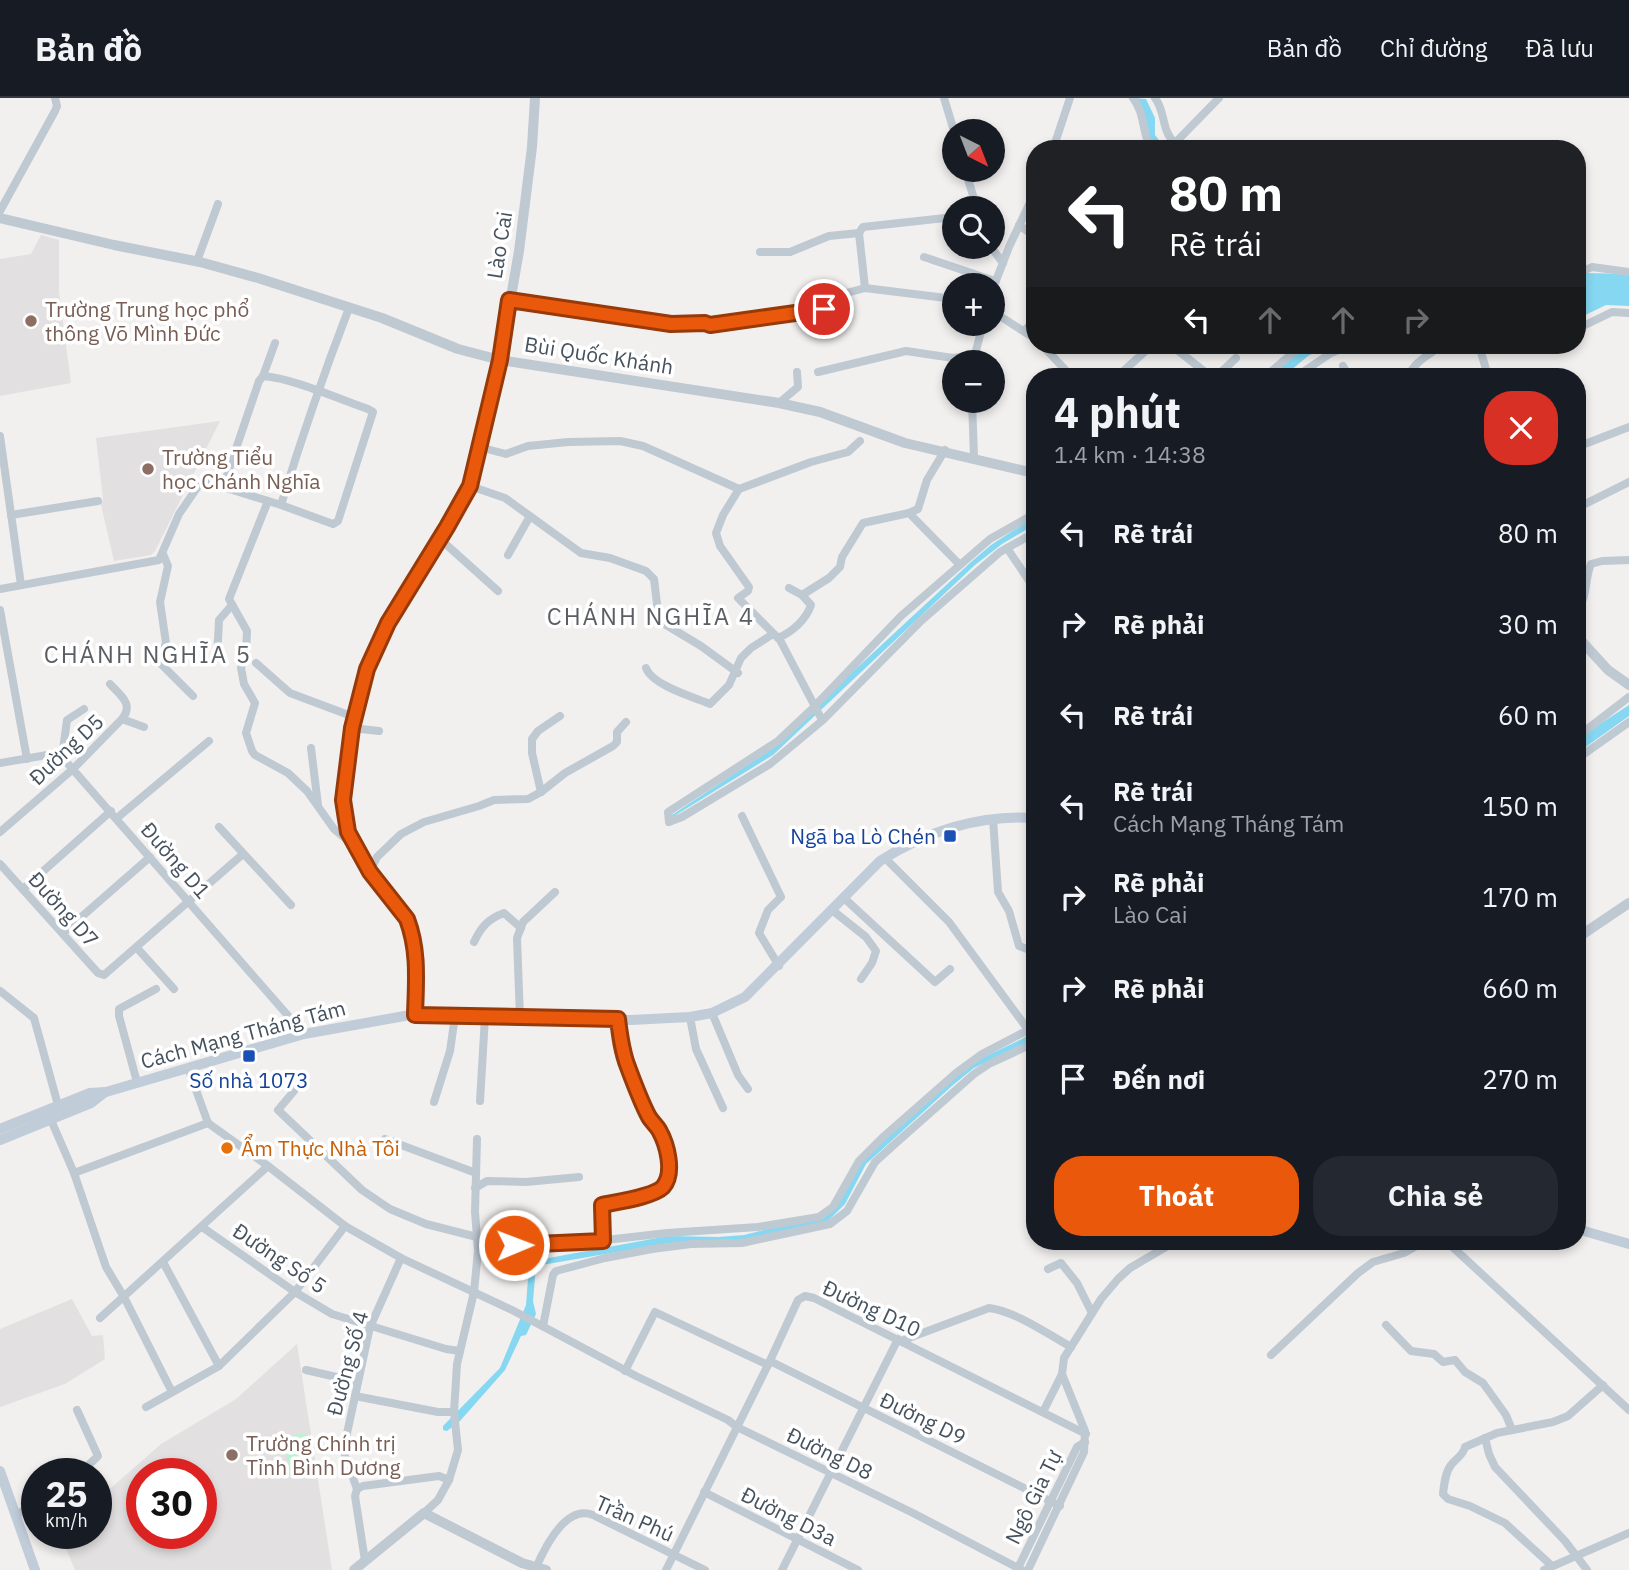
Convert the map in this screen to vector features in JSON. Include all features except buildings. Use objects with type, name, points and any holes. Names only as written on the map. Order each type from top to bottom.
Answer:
[{"type":"main road","name":"Cách Mạng Tháng Tám","points":[[0,1129],[90,1093],[106,1092],[304,1034],[415,1015],[618,1019],[690,1017],[712,1013],[746,997],[885,858],[919,839],[960,825],[993,819],[1026,818]]},
{"type":"main road","name":"Cách Mạng Tháng Tám","points":[[0,1140],[91,1104],[106,1092]]},
{"type":"main road","points":[[1586,1231],[1629,1244]]},
{"type":"main road","points":[[0,1471],[35,1570]]},
{"type":"street","points":[[0,211],[55,111],[55,98]]},
{"type":"street","name":"Lào Cai","points":[[415,1015],[415,943],[407,919],[370,872],[353,845],[344,815],[343,800],[352,728],[367,669],[388,623],[470,486],[500,360],[519,251],[532,147],[535,98]]},
{"type":"street","points":[[944,98],[950,119]]},
{"type":"street","points":[[1056,140],[1070,98]]},
{"type":"street","points":[[1133,98],[1141,111],[1146,140]]},
{"type":"street","points":[[1155,98],[1161,107],[1172,140]]},
{"type":"street","points":[[1181,140],[1219,98]]},
{"type":"street","points":[[197,261],[218,204]]},
{"type":"street","points":[[999,273],[1026,211]]},
{"type":"street","points":[[865,288],[859,233],[863,227],[942,217]]},
{"type":"street","name":"Bùi Quốc Khánh","points":[[0,218],[114,246],[197,261],[382,318],[458,349],[500,360],[779,403],[820,412],[905,443],[945,450],[1026,471]]},
{"type":"street","points":[[1019,225],[1026,230]]},
{"type":"street","points":[[760,252],[790,252],[829,236],[859,233]]},
{"type":"street","points":[[924,257],[971,273]]},
{"type":"street","points":[[1000,259],[1003,263]]},
{"type":"street","points":[[1586,270],[1592,267],[1629,272]]},
{"type":"street","points":[[509,300],[671,324],[710,325],[820,311],[843,294],[865,288],[942,298]]},
{"type":"street","points":[[281,505],[349,308]]},
{"type":"street","points":[[1586,325],[1612,312],[1629,313]]},
{"type":"street","points":[[1005,318],[1025,330]]},
{"type":"street","points":[[223,487],[275,342]]},
{"type":"street","points":[[818,372],[906,351],[942,356]]},
{"type":"street","points":[[1050,354],[1064,368]]},
{"type":"street","points":[[1127,368],[1142,354]]},
{"type":"street","points":[[1182,354],[1200,368]]},
{"type":"street","points":[[1275,368],[1292,354]]},
{"type":"street","points":[[1309,368],[1330,354]]},
{"type":"street","points":[[1413,368],[1430,354]]},
{"type":"street","points":[[1225,368],[1236,358]]},
{"type":"street","points":[[779,403],[798,387],[797,372]]},
{"type":"street","points":[[0,589],[159,560],[179,514],[201,482],[281,505],[333,524],[338,520],[373,412],[274,377],[263,376]]},
{"type":"street","points":[[972,413],[974,457]]},
{"type":"street","points":[[1586,444],[1629,427]]},
{"type":"street","points":[[0,436],[22,585]]},
{"type":"street","points":[[479,447],[506,454],[528,446],[620,441],[643,446],[739,489]]},
{"type":"street","points":[[821,718],[776,636],[738,598],[748,591],[749,587],[727,558],[716,529],[739,489],[811,462],[848,452],[860,441]]},
{"type":"street","points":[[802,595],[841,567],[846,550],[863,523],[918,509],[927,480],[945,450]]},
{"type":"street","points":[[1586,504],[1629,482]]},
{"type":"street","points":[[470,486],[505,498],[581,553],[610,558],[646,571],[654,579],[658,612],[666,625],[736,672]]},
{"type":"street","points":[[11,515],[98,501]]},
{"type":"street","points":[[268,501],[229,599],[248,637],[241,668],[244,684],[254,703],[246,733],[252,751],[288,773],[318,805],[334,829],[353,845]]},
{"type":"street","points":[[909,513],[960,565]]},
{"type":"street","points":[[508,555],[530,516]]},
{"type":"street","points":[[1026,519],[990,539],[901,616],[778,741],[668,812],[669,822],[682,817],[770,764],[823,720],[921,621],[1000,552],[1026,537]]},
{"type":"street","points":[[440,539],[498,591]]},
{"type":"street","points":[[1007,548],[1026,575]]},
{"type":"street","points":[[163,554],[168,566],[160,602],[166,643],[159,662],[193,696]]},
{"type":"street","points":[[1586,594],[1587,572],[1591,564],[1629,560]]},
{"type":"street","points":[[646,668],[649,675],[663,684],[710,704],[724,692],[741,658],[751,648],[794,631],[809,612],[811,605],[789,587]]},
{"type":"street","points":[[216,658],[219,620],[232,605]]},
{"type":"street","points":[[0,610],[27,759]]},
{"type":"street","points":[[1586,646],[1608,670],[1629,685]]},
{"type":"street","points":[[256,663],[295,696],[354,717]]},
{"type":"street","name":"Đường D5","points":[[0,832],[73,769],[122,719],[128,710],[127,703],[110,684]]},
{"type":"street","points":[[1586,730],[1629,697]]},
{"type":"street","points":[[0,763],[47,755],[62,757],[65,724],[84,709]]},
{"type":"street","points":[[541,792],[532,753],[532,739],[538,731],[560,716]]},
{"type":"street","points":[[122,719],[144,727]]},
{"type":"street","points":[[370,872],[377,857],[401,834],[424,822],[494,800],[528,799],[541,792],[565,773],[613,746],[617,742],[617,732],[626,722]]},
{"type":"street","points":[[1586,753],[1629,722]]},
{"type":"street","points":[[352,728],[379,731]]},
{"type":"street","points":[[23,889],[208,741]]},
{"type":"street","points":[[312,748],[318,805]]},
{"type":"street","name":"Đường D1","points":[[62,757],[304,1034]]},
{"type":"street","points":[[742,816],[781,897],[768,910],[758,933],[779,966]]},
{"type":"street","points":[[993,819],[998,892],[1009,911],[1019,946],[1026,949]]},
{"type":"street","points":[[219,827],[291,905]]},
{"type":"street","points":[[174,989],[137,948],[243,854]]},
{"type":"street","points":[[62,933],[150,857]]},
{"type":"street","points":[[885,858],[948,922],[1026,1023]]},
{"type":"street","name":"Đường D7","points":[[0,864],[98,973],[104,975],[137,948]]},
{"type":"street","points":[[520,1018],[517,938],[523,922],[555,892]]},
{"type":"street","points":[[844,898],[935,982],[950,969]]},
{"type":"street","points":[[1586,932],[1629,903]]},
{"type":"street","points":[[832,910],[866,937],[876,951],[872,964],[861,979]]},
{"type":"street","points":[[474,942],[481,927],[492,917],[504,913],[521,928]]},
{"type":"street","points":[[137,1083],[118,1016],[119,1009],[156,989]]},
{"type":"street","points":[[0,990],[34,1018],[58,1105]]},
{"type":"street","points":[[712,1013],[738,1075],[748,1089]]},
{"type":"street","points":[[434,1102],[450,1052],[455,1016]]},
{"type":"street","points":[[480,1101],[485,1017]]},
{"type":"street","points":[[690,1017],[696,1049],[723,1108]]},
{"type":"street","points":[[608,1257],[602,1205],[617,1204],[655,1192],[666,1182],[669,1167],[661,1134],[650,1119],[628,1066],[618,1019]]},
{"type":"street","points":[[294,1091],[278,1111],[362,1190],[390,1209],[426,1224],[514,1245],[605,1241],[667,1233],[764,1226],[819,1217],[833,1207],[859,1161],[882,1138],[956,1073],[982,1054],[1026,1032]]},
{"type":"street","points":[[539,1325],[556,1270],[608,1257],[691,1244],[741,1243],[812,1229],[838,1219],[847,1211],[875,1162],[974,1074],[1026,1047]]},
{"type":"street","points":[[74,1173],[208,1123],[188,1068]]},
{"type":"street","points":[[51,1120],[74,1173],[106,1266],[172,1392]]},
{"type":"street","name":"Đường D8","points":[[208,1123],[345,1226],[401,1258],[512,1310],[625,1371],[728,1420],[737,1427],[1021,1569]]},
{"type":"street","points":[[385,1139],[476,1173]]},
{"type":"street","points":[[354,1570],[438,1500],[449,1480],[458,1450],[454,1412],[460,1351],[474,1292],[478,1251],[475,1188],[477,1139]]},
{"type":"street","points":[[100,1318],[268,1166]]},
{"type":"street","points":[[850,1176],[864,1183]]},
{"type":"street","points":[[475,1188],[487,1181],[526,1182],[579,1177]]},
{"type":"street","points":[[146,1407],[219,1366],[295,1292],[345,1226]]},
{"type":"street","points":[[764,1226],[765,1238]]},
{"type":"street","name":"Đường Số 5","points":[[202,1227],[295,1292],[332,1314],[460,1351]]},
{"type":"street","points":[[1043,1412],[1062,1374],[1061,1367],[1092,1313],[1118,1279],[1130,1268],[1161,1250]]},
{"type":"street","points":[[1272,1355],[1358,1273],[1373,1262],[1409,1250]]},
{"type":"street","points":[[1456,1250],[1629,1410]]},
{"type":"street","name":"Đường Số 4","points":[[365,1561],[355,1496],[357,1489],[345,1456],[346,1438],[370,1327],[401,1258]]},
{"type":"street","points":[[163,1262],[219,1366]]},
{"type":"street","points":[[1048,1269],[1061,1263],[1077,1283],[1092,1313]]},
{"type":"street","name":"Đường D10","points":[[666,1570],[798,1300],[804,1296],[814,1298],[1043,1412],[1085,1438]]},
{"type":"street","points":[[782,1570],[900,1340],[989,1308],[998,1309],[1036,1327],[1071,1347]]},
{"type":"street","name":"Đường D9","points":[[625,1371],[655,1312],[864,1408],[1056,1504]]},
{"type":"street","points":[[1386,1325],[1411,1351],[1434,1354],[1443,1363],[1455,1360],[1465,1372],[1483,1383],[1506,1415],[1512,1430]]},
{"type":"street","points":[[306,1370],[358,1382]]},
{"type":"street","name":"Ngô Gia Tự","points":[[1021,1569],[1056,1504],[1077,1447],[1085,1438],[1062,1374]]},
{"type":"street","points":[[1603,1385],[1568,1416],[1553,1422],[1512,1430],[1465,1447],[1464,1452],[1450,1466],[1443,1494],[1448,1499],[1505,1523],[1548,1568],[1629,1533]]},
{"type":"street","points":[[355,1396],[438,1412],[454,1412]]},
{"type":"street","points":[[77,1410],[98,1456],[96,1458]]},
{"type":"street","points":[[1486,1438],[1495,1467],[1565,1541],[1587,1570]]},
{"type":"street","points":[[357,1489],[439,1476],[449,1480]]},
{"type":"street","name":"Đường D3a","points":[[704,1492],[858,1570]]},
{"type":"street","points":[[16,1515],[21,1512]]},
{"type":"street","points":[[424,1513],[533,1568]]},
{"type":"street","name":"Trần Phú","points":[[533,1568],[561,1527],[573,1516],[582,1513],[593,1515],[705,1570]]},
{"type":"shaded area","name":"Trường Trung học phổ thông Võ Mình Đức","points":[[41,235],[59,240],[59,292],[71,383],[0,396],[0,259],[31,254]]},
{"type":"shaded area","name":"Trường Tiểu học Chánh Nghĩa","points":[[220,421],[155,551],[151,555],[114,561],[101,505],[103,499],[96,438]]},
{"type":"shaded area","points":[[72,1299],[92,1336],[103,1335],[105,1359],[65,1384],[0,1407],[0,1329]]},
{"type":"shaded area","name":"Trường Chính trị Tỉnh Bình Dương","points":[[297,1344],[332,1570],[75,1570],[66,1549],[112,1549],[112,1487],[126,1475],[126,1549],[217,1549],[217,1458],[145,1458],[161,1444],[236,1399]]},
{"type":"green space","points":[[306,1433],[313,1472],[291,1477],[283,1438]]},
{"type":"water","points":[[1135,98],[1146,99],[1155,118],[1155,135],[1159,140],[1149,140]]},
{"type":"water","points":[[1586,273],[1629,274],[1629,306],[1606,305],[1586,315]]},
{"type":"water","points":[[1297,354],[1312,354],[1294,368],[1280,368]]},
{"type":"water","points":[[1026,522],[1026,530],[975,565],[773,755],[671,818],[764,754],[991,545]]},
{"type":"water","points":[[1629,705],[1629,716],[1586,747],[1586,733]]},
{"type":"water","points":[[1026,1036],[1026,1043],[974,1068],[866,1164],[845,1204],[828,1221],[745,1241],[669,1243],[536,1266],[533,1301],[536,1314],[526,1335],[521,1336],[505,1370],[460,1421],[447,1431],[443,1430],[443,1426],[500,1368],[526,1305],[529,1265],[484,1256],[486,1250],[538,1260],[668,1236],[744,1235],[826,1215],[861,1160],[971,1063]]},
{"type":"place","name":"Trường Trung học phổ thông Võ Mình Đức","points":[[31,321]]},
{"type":"place","name":"Trường Tiểu học Chánh Nghĩa","points":[[148,469]]},
{"type":"place","name":"Ngã ba Lò Chén","points":[[950,836]]},
{"type":"place","name":"Số nhà 1073","points":[[249,1056]]},
{"type":"place","name":"Ẩm Thực Nhà Tôi","points":[[227,1148]]},
{"type":"place","name":"Trường Chính trị Tỉnh Bình Dương","points":[[232,1455]]},
{"type":"district","name":"CHÁNH NGHĨA 4","points":[[651,616]]},
{"type":"district","name":"CHÁNH NGHĨA 5","points":[[148,654]]},
{"type":"route","points":[[514,1245],[603,1241],[602,1205],[617,1204],[655,1192],[666,1182],[669,1167],[661,1134],[650,1119],[628,1066],[618,1019],[415,1015],[417,962],[412,932],[407,919],[370,872],[353,845],[344,815],[343,800],[349,748],[361,687],[388,623],[470,486],[500,360],[509,300],[671,324],[710,325],[824,309]]}]
